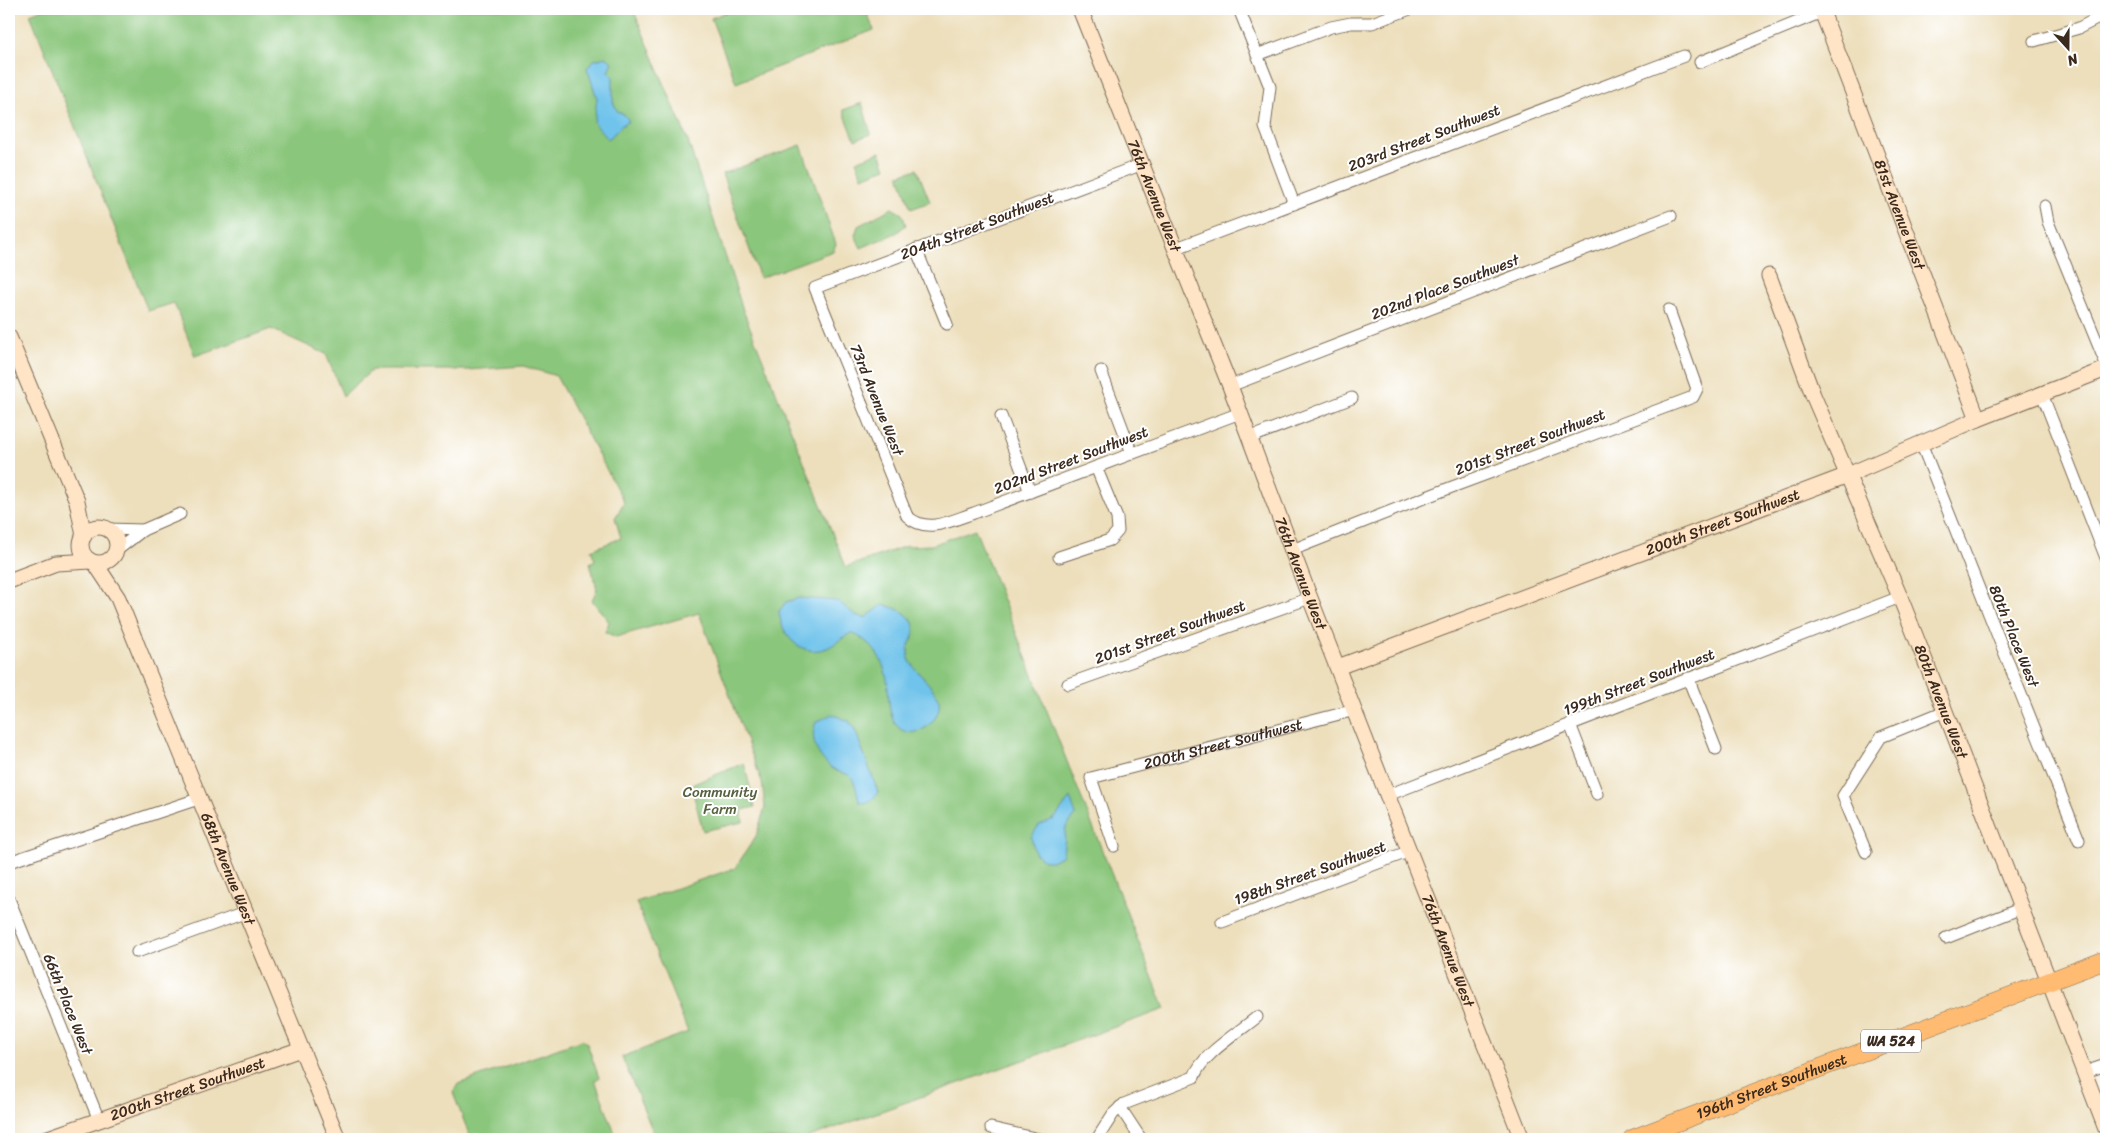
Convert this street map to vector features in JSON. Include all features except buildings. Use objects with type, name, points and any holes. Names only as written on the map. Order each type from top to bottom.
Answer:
[{"type":"main road","name":"196th Street Southwest","points":[[1632,1139],[2106,960]]},
{"type":"street","name":"76th Avenue West","points":[[1080,9],[1140,165],[1230,386],[1310,598],[1522,1139]]},
{"type":"street","points":[[1239,9],[1270,87],[1265,127],[1294,204]]},
{"type":"street","points":[[1257,55],[1331,27],[1351,23],[1372,23],[1410,9]]},
{"type":"street","points":[[1700,62],[1822,10]]},
{"type":"street","name":"81st Avenue West","points":[[1822,10],[1978,419]]},
{"type":"street","points":[[2034,40],[2079,28],[2106,14]]},
{"type":"street","name":"203rd Street Southwest","points":[[1174,249],[1684,56]]},
{"type":"street","name":"204th Street Southwest","points":[[816,288],[1140,165]]},
{"type":"street","points":[[2045,206],[2048,222],[2106,364]]},
{"type":"street","name":"202nd Place Southwest","points":[[1230,386],[1671,216]]},
{"type":"street","points":[[916,249],[947,324]]},
{"type":"street","name":"80th Avenue West","points":[[1769,276],[1813,395],[1900,597],[1946,711],[2051,981],[2106,1129]]},
{"type":"street","name":"73rd Avenue West","points":[[816,288],[908,516],[913,522]]},
{"type":"street","name":"201st Street Southwest","points":[[1292,550],[1452,487],[1693,397],[1697,389],[1670,310]]},
{"type":"street","points":[[9,337],[78,501],[84,555],[93,562]]},
{"type":"street","name":"200th Street Southwest","points":[[1338,667],[1848,474],[1978,419],[2106,370]]},
{"type":"street","points":[[1101,371],[1132,453]]},
{"type":"street","points":[[2042,394],[2106,558]]},
{"type":"street","points":[[1250,438],[1352,398]]},
{"type":"street","name":"202nd Street Southwest","points":[[913,522],[922,526],[935,526],[1240,413]]},
{"type":"street","points":[[1001,416],[1030,492]]},
{"type":"street","name":"80th Place West","points":[[1922,443],[2079,840]]},
{"type":"street","points":[[1060,557],[1110,540],[1118,531],[1117,518],[1096,467]]},
{"type":"street","points":[[78,501],[117,541],[115,554]]},
{"type":"street","points":[[9,581],[56,564],[106,562],[142,530],[180,514]]},
{"type":"street","points":[[56,564],[76,548],[92,529],[142,530]]},
{"type":"street","name":"68th Avenue West","points":[[115,554],[118,598]]},
{"type":"street","name":"68th Avenue West","points":[[93,562],[118,598],[201,798],[338,1139]]},
{"type":"street","name":"199th Street Southwest","points":[[1388,795],[1900,597]]},
{"type":"street","name":"201st Street Southwest","points":[[1068,684],[1310,598]]},
{"type":"street","points":[[1688,678],[1716,749]]},
{"type":"street","name":"200th Street Southwest","points":[[1114,846],[1091,778],[1355,710]]},
{"type":"street","points":[[1866,852],[1842,796],[1881,737],[1946,711]]},
{"type":"street","points":[[1570,724],[1597,794]]},
{"type":"street","points":[[9,862],[201,798]]},
{"type":"street","name":"198th Street Southwest","points":[[1222,922],[1410,851]]},
{"type":"street","name":"66th Place West","points":[[9,899],[98,1120]]},
{"type":"street","points":[[1946,938],[2022,908]]},
{"type":"street","points":[[137,952],[247,912]]},
{"type":"street","points":[[1097,1139],[1120,1107],[1194,1077],[1198,1066],[1257,1017]]},
{"type":"street","name":"200th Street Southwest","points":[[45,1139],[301,1049]]},
{"type":"street","points":[[2085,1072],[2106,1065]]},
{"type":"street","points":[[1120,1107],[1141,1139]]},
{"type":"street","points":[[991,1128],[1038,1139]]},
{"type":"green space","points":[[43,9],[633,9],[687,138],[743,310],[846,567],[906,546],[932,545],[975,529],[1165,1009],[804,1139],[656,1139],[622,1057],[688,1032],[636,902],[735,868],[756,836],[765,807],[762,782],[699,613],[616,637],[605,632],[609,622],[592,600],[597,589],[590,563],[595,560],[591,550],[621,538],[615,518],[624,502],[556,376],[523,366],[468,370],[372,370],[343,396],[326,354],[271,329],[195,356],[174,303],[148,311],[30,14]]},
{"type":"green space","points":[[734,9],[865,9],[874,30],[736,83],[711,18]]},
{"type":"green space","points":[[862,103],[871,134],[855,140],[843,110]]},
{"type":"green space","points":[[801,145],[836,244],[833,251],[760,278],[722,174]]},
{"type":"green space","points":[[880,152],[886,168],[862,177],[856,161]]},
{"type":"green space","points":[[917,169],[930,202],[911,209],[899,175]]},
{"type":"green space","points":[[892,208],[902,214],[906,225],[896,233],[861,248],[855,235],[858,226]]},
{"type":"green space","name":"Community Farm","points":[[744,763],[755,807],[742,810],[743,822],[703,831],[691,785]]},
{"type":"green space","points":[[582,1040],[587,1043],[599,1078],[595,1080],[617,1139],[471,1139],[453,1093],[458,1084]]},
{"type":"water","points":[[606,57],[612,62],[608,71],[613,76],[613,102],[618,112],[625,115],[629,121],[608,139],[594,123],[597,98],[587,68],[594,60]]},
{"type":"water","points":[[799,598],[838,601],[855,615],[865,618],[883,605],[899,610],[908,616],[914,625],[914,631],[908,648],[908,656],[916,670],[938,698],[938,713],[933,720],[920,731],[905,731],[898,727],[891,714],[887,681],[882,663],[873,648],[859,637],[851,633],[827,648],[815,651],[799,646],[792,641],[783,627],[779,611],[786,602]]},
{"type":"water","points":[[832,714],[849,721],[855,730],[878,792],[868,802],[860,803],[851,777],[831,767],[817,750],[814,736],[816,722]]},
{"type":"water","points":[[1070,798],[1076,815],[1066,827],[1063,855],[1052,861],[1045,861],[1035,853],[1031,837],[1039,825],[1054,819]]}]
